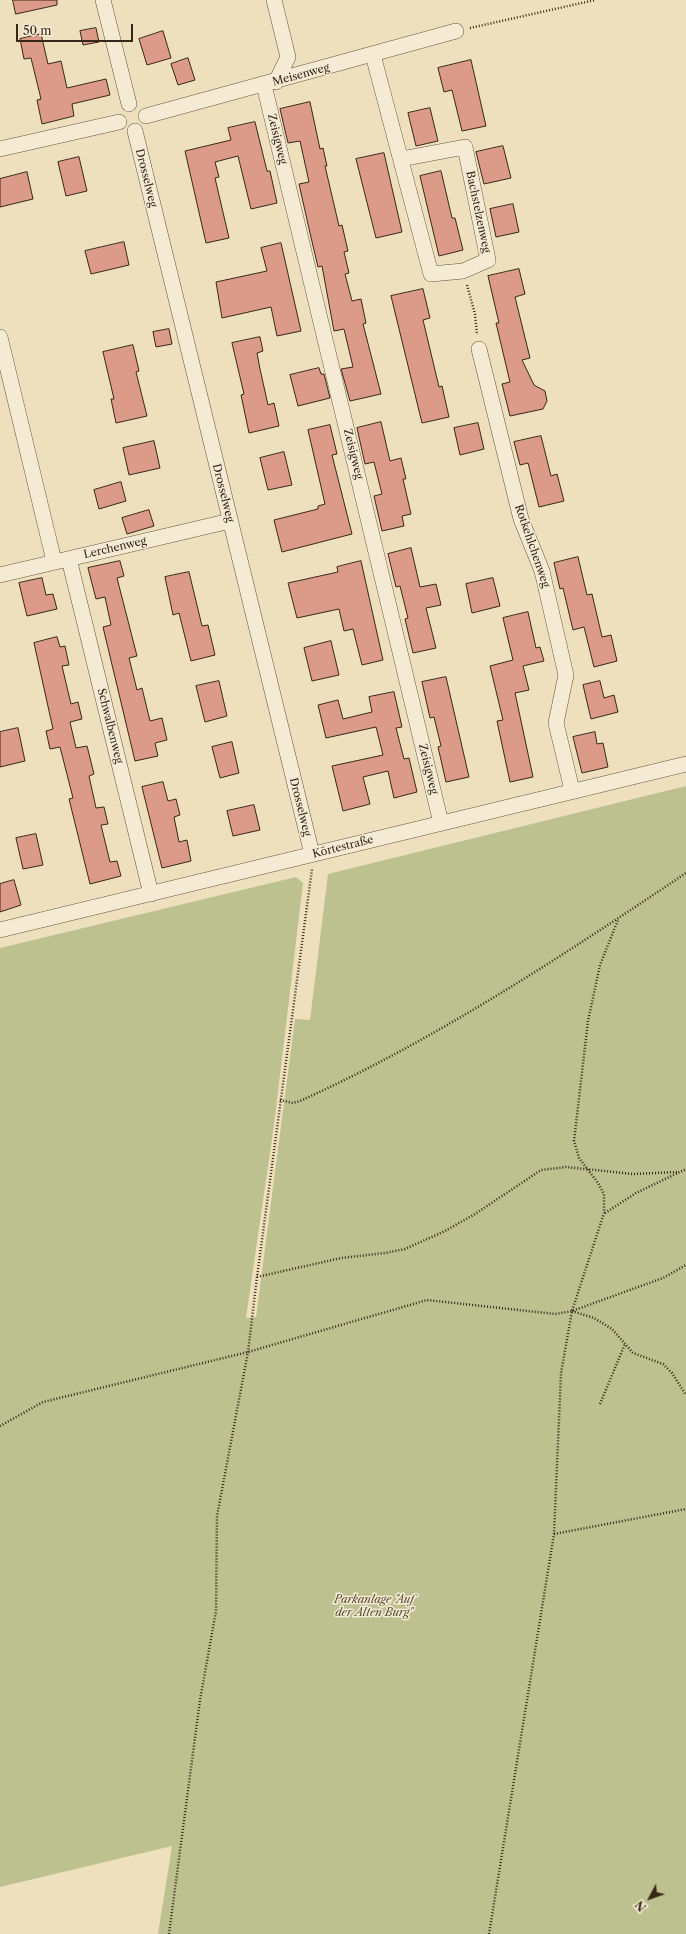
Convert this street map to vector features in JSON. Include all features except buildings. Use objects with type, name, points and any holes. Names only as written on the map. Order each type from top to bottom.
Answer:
[{"type":"street","points":[[103,0],[129,104]]},
{"type":"street","points":[[270,83],[288,57],[274,0]]},
{"type":"street","name":"Meisenweg","points":[[146,116],[456,31]]},
{"type":"street","name":"Bachstelzenweg","points":[[373,55],[431,274],[463,271],[488,260],[465,147],[401,159]]},
{"type":"street","name":"Zeisigweg","points":[[270,83],[442,822]]},
{"type":"street","points":[[129,104],[134,104],[142,108],[146,116],[144,126],[135,131],[127,130],[119,122],[120,111],[129,104]]},
{"type":"street","points":[[0,149],[119,122]]},
{"type":"street","name":"Drosselweg","points":[[135,131],[312,854]]},
{"type":"street","points":[[0,337],[54,561]]},
{"type":"street","name":"Rotkehlchenweg","points":[[479,349],[521,519],[542,571],[566,675],[556,723],[572,790]]},
{"type":"street","name":"Lerchenweg","points":[[0,575],[230,520]]},
{"type":"street","name":"Schwalbenweg","points":[[69,558],[151,894]]},
{"type":"street","name":"Körtestraße","points":[[0,930],[572,790],[686,764]]},
{"type":"path","points":[[456,31],[595,0]]},
{"type":"path","points":[[463,271],[475,314],[479,349]]},
{"type":"path","points":[[169,1934],[200,1700],[216,1610],[217,1516],[248,1352],[280,1100],[312,869],[312,854]]},
{"type":"path","points":[[280,1100],[293,1103],[300,1101],[408,1049],[472,1012],[618,920],[686,873]]},
{"type":"path","points":[[489,1934],[554,1534],[561,1373],[572,1311],[604,1214],[604,1194],[598,1183],[579,1158],[574,1141],[588,1021],[600,965],[618,920]]},
{"type":"path","points":[[257,1277],[341,1258],[405,1249],[445,1231],[475,1214],[541,1170],[566,1167],[633,1174],[677,1172]]},
{"type":"path","points":[[604,1214],[636,1192],[686,1168]]},
{"type":"path","points":[[0,1426],[43,1402],[248,1352],[427,1300],[555,1314],[572,1311],[663,1278],[686,1265]]},
{"type":"path","points":[[572,1311],[594,1318],[612,1329],[633,1353],[663,1364],[672,1373],[686,1395]]},
{"type":"path","points":[[600,1404],[625,1343]]},
{"type":"path","points":[[554,1534],[686,1509]]},
{"type":"green space","name":"Parkanlage \"Auf der Alten Burg\"","points":[[686,786],[686,1934],[158,1934],[172,1846],[0,1887],[0,948],[296,877],[303,883],[274,1125],[246,1318],[256,1317],[295,1019],[310,1020],[328,874]]}]
